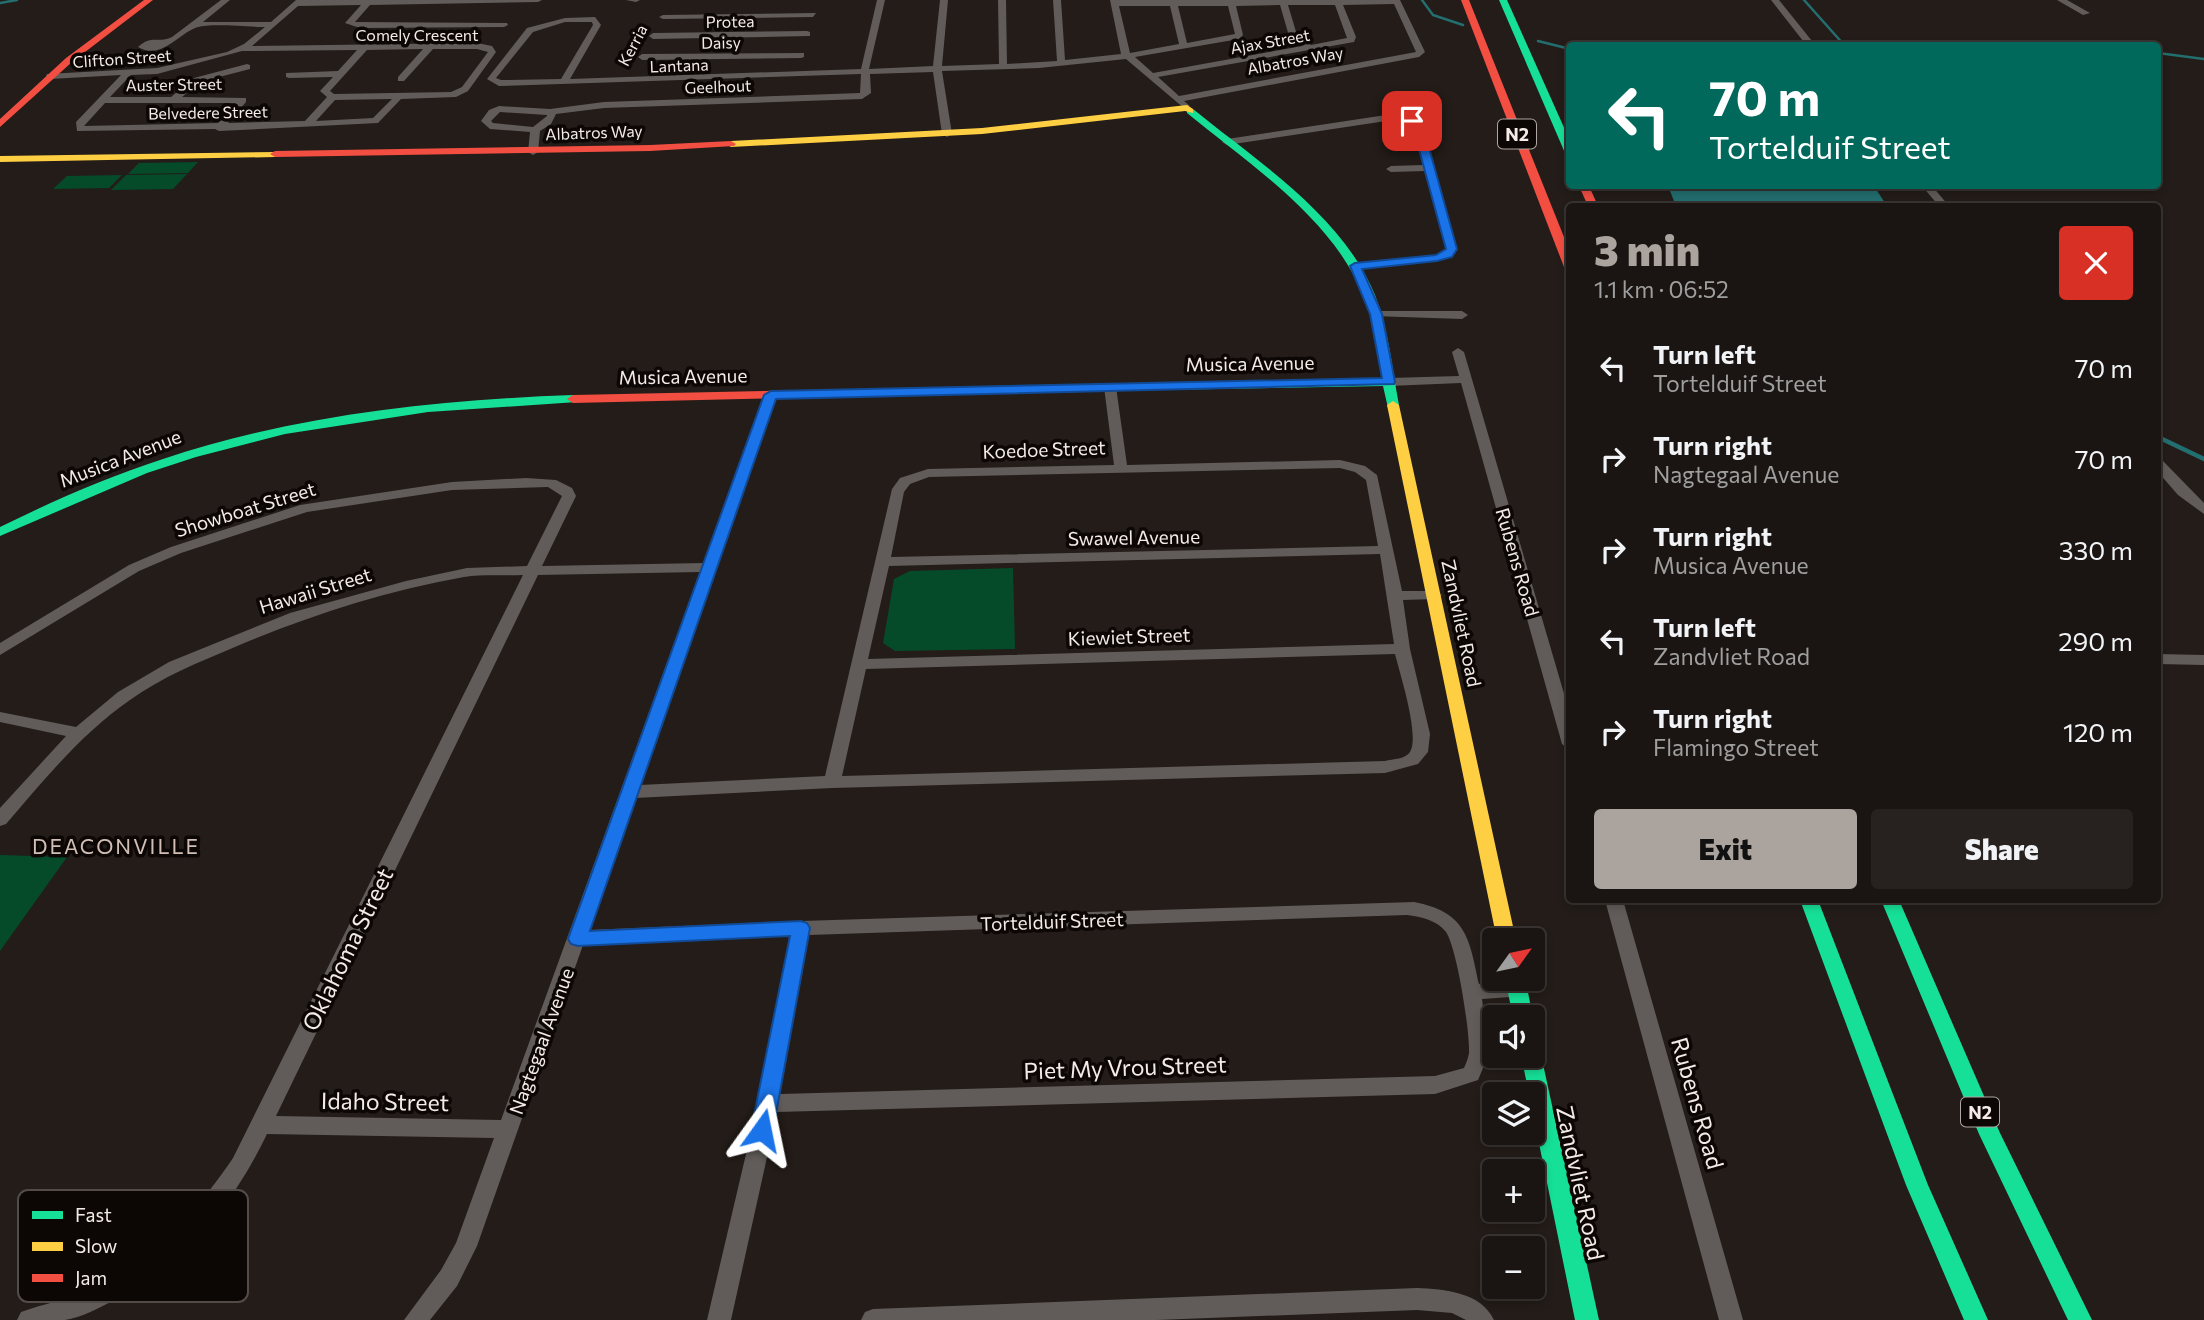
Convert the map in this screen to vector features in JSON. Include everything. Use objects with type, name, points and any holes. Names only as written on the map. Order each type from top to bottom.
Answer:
[{"type":"main road","points":[[0,124],[50,76],[149,0]]},
{"type":"main road","name":"N2","points":[[1465,0],[1566,257]]},
{"type":"main road","name":"N2","points":[[1503,0],[1566,144]]},
{"type":"main road","name":"Albatros Way","points":[[0,159],[533,152],[947,134],[1044,126],[1182,104]]},
{"type":"main road","name":"Zandvliet Road","points":[[1182,104],[1320,224],[1355,266],[1376,314],[1504,928]]},
{"type":"main road","name":"Musica Avenue","points":[[0,532],[88,491],[165,462],[275,430],[339,417],[414,407],[485,401],[1389,382]]},
{"type":"main road","points":[[1809,903],[1917,1185],[1976,1320]]},
{"type":"main road","name":"N2","points":[[1891,903],[1990,1134],[2080,1320]]},
{"type":"main road","name":"Zandvliet Road","points":[[1534,1068],[1587,1320]]},
{"type":"street","points":[[166,42],[194,25],[226,0]]},
{"type":"street","points":[[298,2],[538,0]]},
{"type":"street","points":[[630,0],[636,0]]},
{"type":"street","points":[[865,73],[881,0]]},
{"type":"street","points":[[944,0],[937,69],[947,134]]},
{"type":"street","points":[[1002,0],[1003,66]]},
{"type":"street","points":[[1057,0],[1061,64]]},
{"type":"street","points":[[1774,0],[1809,42]]},
{"type":"street","points":[[2062,0],[2086,13]]},
{"type":"street","name":"Ajax Street","points":[[1150,76],[1351,40],[1337,1]]},
{"type":"street","points":[[1182,104],[1127,56],[1118,30],[1114,2],[1174,4],[1397,1]]},
{"type":"street","name":"Albatros Way","points":[[1182,104],[1419,54],[1421,52],[1397,1]]},
{"type":"street","name":"Clifton Street","points":[[50,76],[172,69],[243,49],[298,2]]},
{"type":"street","points":[[1284,2],[1293,36],[1310,48]]},
{"type":"street","points":[[349,23],[368,3]]},
{"type":"street","name":"Lantana","points":[[565,82],[597,25],[595,19],[565,20],[530,30],[493,73],[491,79],[494,82],[565,82],[630,92],[795,76],[1061,64],[1127,56],[1239,35],[1231,3]]},
{"type":"street","points":[[1174,4],[1184,46]]},
{"type":"street","name":"Kerria","points":[[630,92],[642,57],[665,13],[814,11],[807,34]]},
{"type":"street","points":[[337,26],[349,23],[360,26],[469,22],[504,25]]},
{"type":"street","points":[[194,25],[272,24]]},
{"type":"street","points":[[795,76],[807,34]]},
{"type":"street","name":"Protea","points":[[653,36],[807,34]]},
{"type":"street","name":"Comely Crescent","points":[[243,49],[477,46],[489,48],[492,52],[460,93],[332,97]]},
{"type":"street","points":[[401,79],[430,47]]},
{"type":"street","points":[[308,124],[332,97],[325,91],[364,48]]},
{"type":"street","name":"Daisy","points":[[642,57],[801,55]]},
{"type":"street","points":[[174,99],[197,80],[247,67]]},
{"type":"street","name":"Belvedere Street","points":[[128,73],[79,124],[80,129],[219,128],[375,121],[398,97]]},
{"type":"street","name":"Geelhout","points":[[535,130],[490,126],[486,121],[499,109],[550,112],[586,107],[630,92],[857,97],[866,93],[865,73]]},
{"type":"street","points":[[289,75],[341,74]]},
{"type":"street","name":"Auster Street","points":[[102,100],[243,100],[219,128]]},
{"type":"street","points":[[1403,118],[1409,107]]},
{"type":"street","points":[[533,152],[535,130],[548,122],[552,116],[550,112]]},
{"type":"street","points":[[1227,142],[1387,118],[1403,118],[1418,126],[1452,249],[1448,254],[1429,259],[1355,266]]},
{"type":"street","points":[[1315,119],[1326,127]]},
{"type":"street","points":[[1391,169],[1429,168]]},
{"type":"street","points":[[1930,189],[1941,203]]},
{"type":"street","points":[[1376,314],[1462,315]]},
{"type":"street","name":"Rubens Road","points":[[1458,352],[1566,730]]},
{"type":"street","points":[[1389,382],[1465,379]]},
{"type":"street","points":[[1110,387],[1121,468]]},
{"type":"street","name":"Nagtegaal Avenue","points":[[416,1320],[449,1278],[466,1246],[771,395]]},
{"type":"street","name":"Koedoe Street","points":[[629,792],[832,782],[1395,766],[1416,757],[1423,743],[1402,649],[1375,484],[1368,473],[1340,464],[928,473],[912,477],[900,485],[897,492],[832,782]]},
{"type":"street","points":[[2161,467],[2204,510]]},
{"type":"street","name":"Showboat Street","points":[[0,650],[134,568],[176,550],[305,508],[470,485],[541,482],[551,483],[566,491]]},
{"type":"street","name":"Oklahoma Street","points":[[224,1190],[260,1125],[569,500],[566,491]]},
{"type":"street","name":"Swawel Avenue","points":[[883,562],[1385,550]]},
{"type":"street","name":"Hawaii Street","points":[[0,820],[79,733],[124,696],[158,674],[295,616],[453,574],[709,567]]},
{"type":"street","points":[[1395,596],[1435,595]]},
{"type":"street","name":"Kiewiet Street","points":[[859,664],[1402,649]]},
{"type":"street","points":[[2161,659],[2204,660]]},
{"type":"street","points":[[0,717],[79,733]]},
{"type":"street","name":"Rubens Road","points":[[1615,903],[1731,1320]]},
{"type":"street","name":"Tortelduif Street","points":[[578,939],[801,928],[1407,908],[1436,914],[1457,932],[1471,992],[1479,1054],[1475,1065]]},
{"type":"street","points":[[719,1320],[768,1102],[801,928]]},
{"type":"street","points":[[1471,992],[1482,990]]},
{"type":"street","name":"Piet My Vrou Street","points":[[768,1102],[1435,1085],[1471,1074],[1475,1065]]},
{"type":"street","name":"Idaho Street","points":[[260,1125],[510,1129]]},
{"type":"street","points":[[873,1320],[1417,1299],[1454,1302],[1479,1317]]},
{"type":"street","name":"Oklahoma Street","points":[[29,1320],[84,1302]]},
{"type":"green space","points":[[198,162],[188,173],[128,174],[139,163]]},
{"type":"green space","points":[[187,174],[173,189],[111,190],[126,175]]},
{"type":"green space","points":[[122,175],[109,188],[53,189],[67,176]]},
{"type":"green space","points":[[1013,568],[1015,649],[895,651],[883,643],[894,579],[910,571]]},
{"type":"green space","points":[[0,855],[67,857],[0,951]]},
{"type":"water","points":[[1669,189],[1876,189],[1885,203],[1675,203]]},
{"type":"waterway","points":[[0,3],[17,0]]},
{"type":"waterway","points":[[1422,0],[1433,15],[1463,25]]},
{"type":"waterway","points":[[1804,0],[1841,42]]},
{"type":"waterway","points":[[1538,41],[1566,48]]},
{"type":"waterway","points":[[2161,53],[2204,59]]},
{"type":"waterway","points":[[2161,438],[2204,459]]},
{"type":"traffic: fast","points":[[1503,0],[1566,144]]},
{"type":"traffic: fast","points":[[1190,111],[1291,194],[1338,243],[1356,269],[1373,307],[1393,405]]},
{"type":"traffic: fast","points":[[994,390],[1389,382]]},
{"type":"traffic: fast","points":[[0,532],[70,499],[142,470],[191,454],[285,430],[380,413],[573,399]]},
{"type":"traffic: fast","points":[[1810,903],[1917,1185],[1976,1320]]},
{"type":"traffic: fast","points":[[1891,903],[1990,1134],[2080,1320]]},
{"type":"traffic: fast","points":[[1518,991],[1521,1005]]},
{"type":"traffic: fast","points":[[1534,1068],[1587,1320]]},
{"type":"traffic: slow","points":[[731,144],[982,131],[1187,108],[1190,111]]},
{"type":"traffic: slow","points":[[0,159],[275,154]]},
{"type":"traffic: slow","points":[[1393,405],[1504,928]]},
{"type":"traffic: jam","points":[[0,124],[69,60],[149,0]]},
{"type":"traffic: jam","points":[[1465,0],[1566,257]]},
{"type":"traffic: jam","points":[[275,154],[650,148],[731,144]]},
{"type":"traffic: jam","points":[[1585,189],[1592,203]]},
{"type":"traffic: jam","points":[[573,399],[994,390]]},
{"type":"district","name":"DEACONVILLE","points":[[116,845]]},
{"type":"route","points":[[762,1130],[801,928],[578,939],[771,395],[1389,382],[1376,314],[1364,281],[1355,266],[1437,258],[1448,254],[1452,249],[1418,126],[1412,121]]}]
